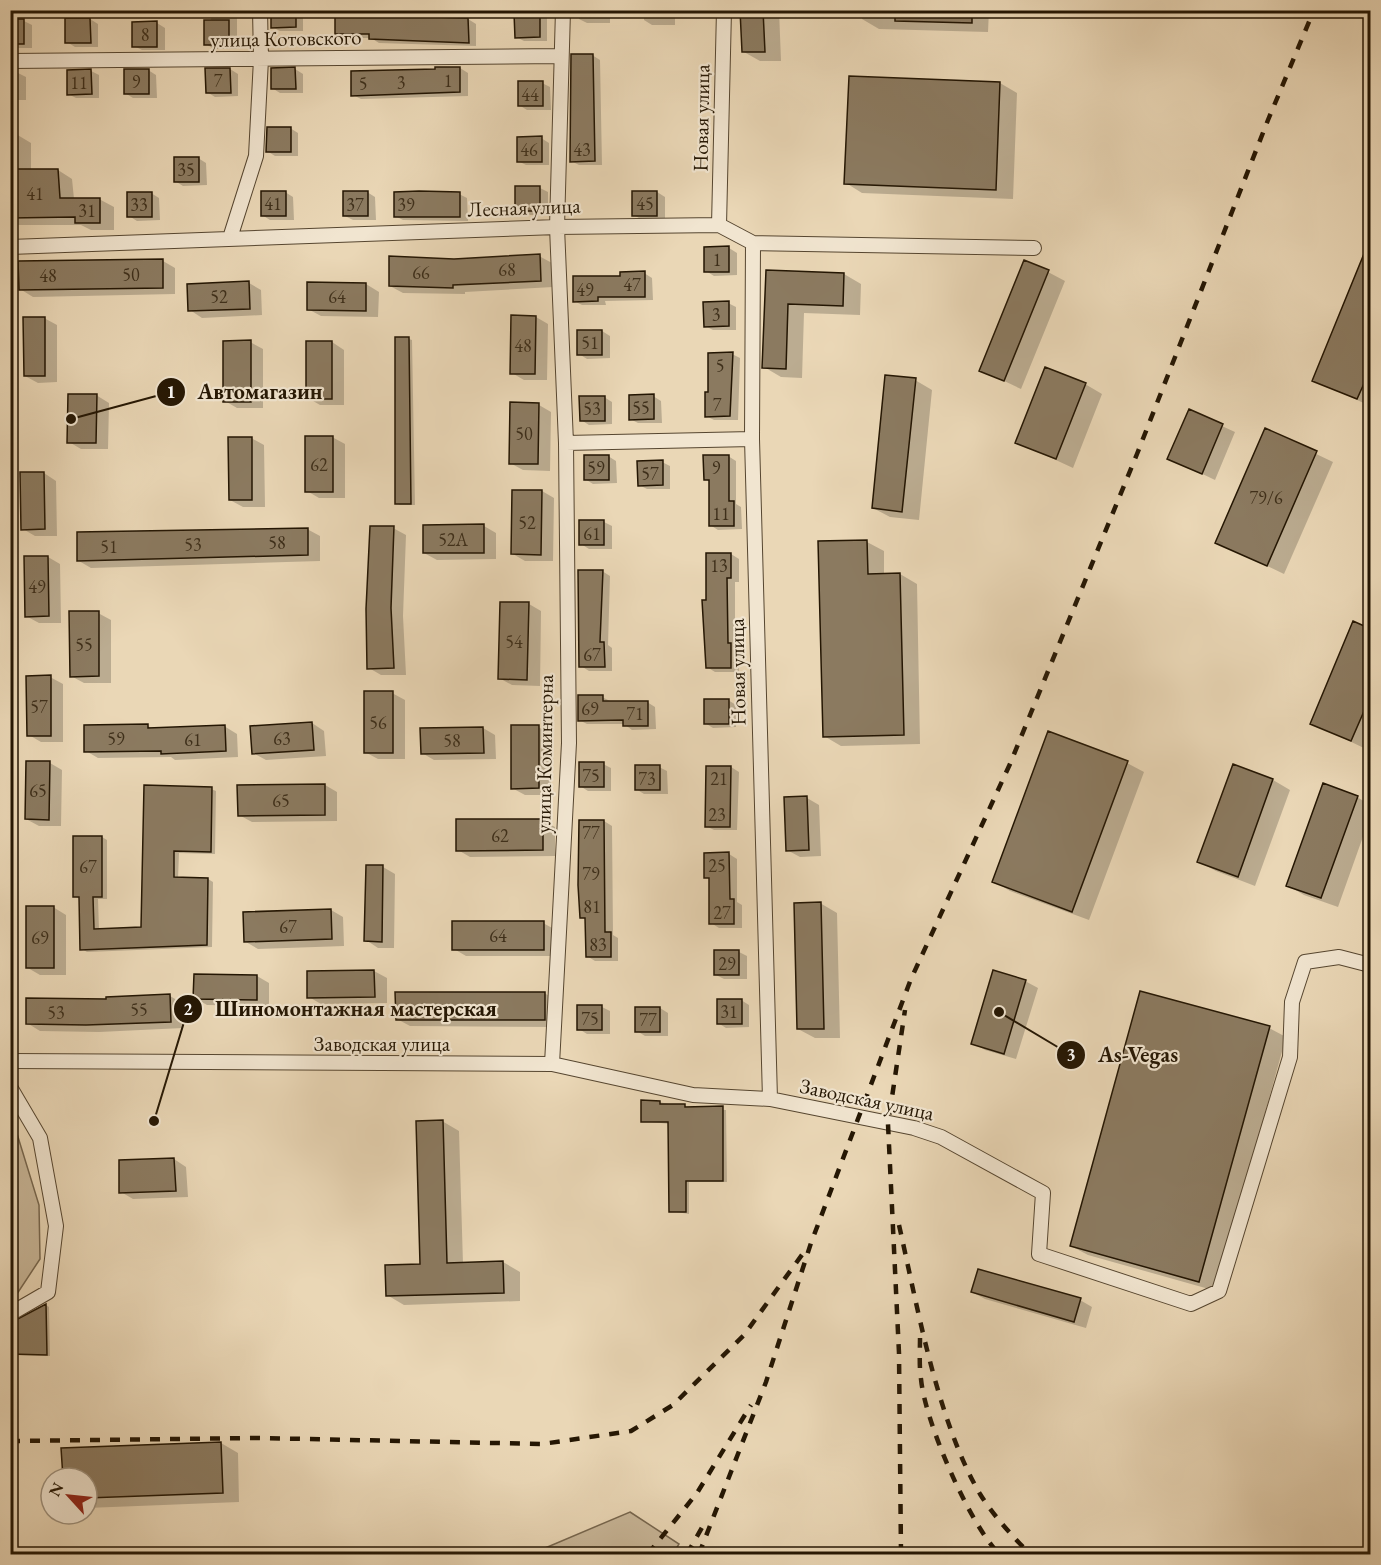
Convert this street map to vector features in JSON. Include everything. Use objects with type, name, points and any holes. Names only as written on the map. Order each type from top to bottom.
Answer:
[{"type":"street","points":[[230,238],[256,156],[261,59],[260,10]]},
{"type":"street","name":"улица Коминтерна","points":[[552,1064],[569,743],[566,443],[557,226],[562,10]]},
{"type":"street","name":"Новая улица","points":[[719,225],[724,10]]},
{"type":"street","name":"улица Котовского","points":[[10,61],[561,56]]},
{"type":"street","name":"Лесная улица","points":[[10,247],[557,226],[719,225],[753,243],[1034,248]]},
{"type":"street","name":"Новая улица","points":[[753,243],[752,439],[770,1099]]},
{"type":"street","points":[[566,443],[752,439]]},
{"type":"street","name":"Заводская улица","points":[[10,1061],[552,1064],[693,1095],[770,1099],[914,1128],[941,1137],[1043,1192],[1039,1254],[1191,1304],[1219,1291],[1290,1057],[1293,1002],[1305,962],[1339,957],[1371,965]]},
{"type":"street","points":[[10,1087],[40,1138],[56,1226],[48,1292],[10,1314]]},
{"type":"shaded area","points":[[10,1111],[39,1205],[40,1259],[11,1303]]},
{"type":"shaded area","points":[[630,1512],[679,1544],[673,1554],[531,1554]]},
{"type":"building","points":[[271,10],[296,10],[296,27],[271,28]]},
{"type":"building","points":[[335,10],[360,10],[360,15],[468,18],[469,43],[369,39],[369,34],[335,34]]},
{"type":"building","points":[[740,10],[763,10],[765,52],[742,52]]},
{"type":"building","points":[[895,10],[972,10],[972,23],[895,21]]},
{"type":"building","points":[[540,12],[540,37],[515,38],[514,13]]},
{"type":"building","points":[[65,18],[90,18],[91,43],[65,43]]},
{"type":"building","points":[[10,19],[24,19],[24,44],[10,44]]},
{"type":"building","points":[[204,20],[229,20],[229,45],[204,45]]},
{"type":"building","points":[[157,21],[157,47],[132,47],[132,22]]},
{"type":"building","points":[[571,54],[593,54],[595,161],[570,162]]},
{"type":"building","points":[[295,67],[296,89],[271,89],[271,68]]},
{"type":"building","points":[[435,67],[460,67],[460,92],[351,96],[351,71],[435,69]]},
{"type":"building","points":[[205,68],[230,68],[231,93],[206,93]]},
{"type":"building","points":[[91,69],[92,94],[67,95],[67,70]]},
{"type":"building","points":[[124,69],[149,69],[149,94],[124,94]]},
{"type":"building","points":[[849,76],[1000,82],[996,190],[844,184]]},
{"type":"building","points":[[518,81],[543,81],[543,106],[518,106]]},
{"type":"building","points":[[267,127],[291,127],[291,152],[266,152]]},
{"type":"building","points":[[542,136],[542,162],[517,162],[517,137]]},
{"type":"building","points":[[174,157],[199,157],[199,182],[174,182]]},
{"type":"building","points":[[10,169],[58,169],[60,198],[100,198],[100,223],[75,223],[75,217],[10,218]]},
{"type":"building","points":[[515,186],[540,186],[540,211],[515,211]]},
{"type":"building","points":[[261,191],[286,191],[286,216],[261,216]]},
{"type":"building","points":[[343,191],[368,191],[368,216],[343,216]]},
{"type":"building","points":[[632,191],[657,191],[657,216],[632,216]]},
{"type":"building","points":[[127,192],[152,192],[152,217],[127,217]]},
{"type":"building","points":[[394,192],[460,192],[460,217],[394,217]]},
{"type":"building","points":[[1370,239],[1371,368],[1357,399],[1312,381]]},
{"type":"building","points":[[729,246],[729,272],[704,272],[704,247]]},
{"type":"building","points":[[540,254],[541,281],[453,285],[453,288],[389,286],[389,256],[454,259]]},
{"type":"building","points":[[163,259],[163,288],[19,290],[18,261]]},
{"type":"building","points":[[1024,260],[1049,270],[1004,381],[979,371]]},
{"type":"building","points":[[766,270],[844,273],[843,306],[788,304],[786,369],[762,368]]},
{"type":"building","points":[[645,271],[645,297],[598,297],[598,301],[573,302],[573,276],[620,276],[620,272]]},
{"type":"building","points":[[249,281],[250,309],[188,311],[187,284]]},
{"type":"building","points":[[307,282],[366,283],[366,311],[307,310]]},
{"type":"building","points":[[729,301],[729,326],[704,327],[703,302]]},
{"type":"building","points":[[511,315],[536,316],[535,374],[510,374]]},
{"type":"building","points":[[23,317],[45,317],[45,376],[24,376]]},
{"type":"building","points":[[577,330],[602,330],[602,355],[577,355]]},
{"type":"building","points":[[395,337],[409,337],[411,504],[395,504]]},
{"type":"building","points":[[251,340],[251,402],[223,402],[223,341]]},
{"type":"building","points":[[306,341],[332,341],[332,399],[306,399]]},
{"type":"building","points":[[733,352],[730,416],[705,417],[705,392],[708,392],[708,353]]},
{"type":"building","points":[[1045,367],[1086,383],[1056,459],[1015,443]]},
{"type":"building","points":[[885,375],[916,378],[902,512],[872,508]]},
{"type":"building","points":[[68,394],[97,394],[96,443],[67,443]]},
{"type":"building","points":[[654,394],[654,419],[629,420],[629,395]]},
{"type":"building","points":[[579,396],[605,396],[605,421],[580,421]]},
{"type":"building","points":[[510,402],[539,403],[538,464],[509,464]]},
{"type":"building","points":[[1189,409],[1223,424],[1202,474],[1167,459]]},
{"type":"building","points":[[1265,428],[1317,451],[1267,566],[1215,543]]},
{"type":"building","points":[[305,436],[333,436],[333,492],[305,492]]},
{"type":"building","points":[[228,437],[252,437],[252,500],[229,500]]},
{"type":"building","points":[[584,455],[609,455],[609,480],[584,480]]},
{"type":"building","points":[[703,455],[729,455],[729,501],[734,501],[734,526],[709,526],[709,480],[704,480]]},
{"type":"building","points":[[663,460],[663,485],[638,486],[637,461]]},
{"type":"building","points":[[20,472],[44,472],[45,529],[21,530]]},
{"type":"building","points":[[512,490],[542,490],[541,555],[511,554]]},
{"type":"building","points":[[579,520],[604,520],[604,545],[579,545]]},
{"type":"building","points":[[484,524],[484,553],[423,553],[423,525]]},
{"type":"building","points":[[370,526],[394,526],[391,608],[394,668],[367,669],[366,609]]},
{"type":"building","points":[[308,528],[308,555],[77,561],[77,532]]},
{"type":"building","points":[[867,540],[868,574],[900,573],[904,735],[823,737],[818,541]]},
{"type":"building","points":[[706,553],[731,553],[731,578],[727,578],[728,643],[731,643],[731,668],[706,668],[702,600],[706,600]]},
{"type":"building","points":[[24,556],[48,556],[49,616],[25,617]]},
{"type":"building","points":[[578,570],[603,570],[600,642],[604,642],[605,667],[579,667]]},
{"type":"building","points":[[500,602],[529,602],[527,680],[498,679]]},
{"type":"building","points":[[69,611],[99,611],[99,676],[70,677]]},
{"type":"building","points":[[1353,621],[1371,629],[1371,695],[1351,741],[1310,724]]},
{"type":"building","points":[[51,675],[51,736],[27,736],[26,676]]},
{"type":"building","points":[[364,691],[393,691],[393,753],[364,753]]},
{"type":"building","points":[[578,695],[603,695],[603,701],[648,701],[648,726],[623,726],[623,720],[578,721]]},
{"type":"building","points":[[704,699],[729,699],[729,724],[704,724]]},
{"type":"building","points":[[312,722],[314,750],[252,754],[250,726]]},
{"type":"building","points":[[148,724],[148,728],[225,725],[226,751],[161,754],[161,751],[84,752],[84,725]]},
{"type":"building","points":[[511,725],[539,725],[539,788],[511,789]]},
{"type":"building","points":[[483,727],[484,753],[421,754],[420,728]]},
{"type":"building","points":[[1048,731],[1128,761],[1072,912],[992,882]]},
{"type":"building","points":[[26,761],[50,761],[49,820],[25,819]]},
{"type":"building","points":[[579,762],[604,762],[604,787],[579,787]]},
{"type":"building","points":[[1233,764],[1273,779],[1238,877],[1197,862]]},
{"type":"building","points":[[635,765],[660,765],[660,790],[635,790]]},
{"type":"building","points":[[706,766],[731,766],[730,827],[705,827]]},
{"type":"building","points":[[1323,783],[1358,796],[1321,898],[1286,886]]},
{"type":"building","points":[[325,784],[325,815],[238,816],[237,785]]},
{"type":"building","points":[[144,785],[212,787],[211,852],[174,851],[174,877],[208,878],[207,945],[80,950],[79,897],[73,897],[73,836],[102,836],[102,897],[93,897],[94,929],[141,927]]},
{"type":"building","points":[[807,796],[809,850],[786,851],[784,797]]},
{"type":"building","points":[[456,819],[543,819],[543,850],[456,851]]},
{"type":"building","points":[[579,820],[604,820],[605,932],[611,932],[611,957],[586,957],[585,918],[580,918],[578,885]]},
{"type":"building","points":[[729,852],[730,899],[734,899],[734,924],[709,924],[709,878],[704,878],[704,853]]},
{"type":"building","points":[[366,865],[383,865],[382,942],[364,941]]},
{"type":"building","points":[[821,902],[824,1029],[797,1029],[794,903]]},
{"type":"building","points":[[26,906],[54,906],[54,968],[26,968]]},
{"type":"building","points":[[331,909],[332,939],[244,942],[243,912]]},
{"type":"building","points":[[452,921],[544,921],[544,950],[452,950]]},
{"type":"building","points":[[714,950],[739,950],[739,975],[714,975]]},
{"type":"building","points":[[374,970],[375,997],[307,998],[307,971]]},
{"type":"building","points":[[993,970],[1026,980],[1004,1054],[971,1044]]},
{"type":"building","points":[[194,974],[257,975],[257,1000],[193,999]]},
{"type":"building","points":[[1140,991],[1270,1026],[1199,1282],[1070,1246]]},
{"type":"building","points":[[395,992],[545,992],[545,1020],[396,1020]]},
{"type":"building","points":[[170,994],[171,1022],[86,1025],[26,1024],[26,998],[106,999],[106,997]]},
{"type":"building","points":[[717,999],[742,999],[742,1024],[717,1024]]},
{"type":"building","points":[[577,1005],[602,1005],[602,1030],[577,1030]]},
{"type":"building","points":[[635,1007],[660,1007],[660,1032],[635,1032]]},
{"type":"building","points":[[641,1100],[660,1101],[660,1104],[685,1104],[685,1107],[723,1106],[723,1181],[686,1181],[686,1212],[669,1212],[668,1122],[641,1122]]},
{"type":"building","points":[[443,1120],[447,1263],[503,1261],[504,1293],[386,1296],[385,1265],[420,1264],[416,1121]]},
{"type":"building","points":[[174,1158],[176,1191],[119,1193],[119,1160]]},
{"type":"building","points":[[978,1269],[1081,1298],[1074,1322],[971,1292]]},
{"type":"building","points":[[46,1304],[47,1355],[10,1354],[10,1323]]},
{"type":"building","points":[[221,1442],[223,1493],[99,1498],[99,1466],[62,1466],[61,1448]]},
{"type":"railway","points":[[699,1554],[766,1382],[811,1243],[911,979],[1010,764],[1137,454],[1268,120],[1314,10]]},
{"type":"railway","points":[[901,1554],[899,1353],[888,1124],[905,1010]]},
{"type":"railway","points":[[899,1225],[930,1363],[952,1433],[980,1494],[1004,1526],[1030,1554]]},
{"type":"railway","points":[[10,1441],[259,1438],[542,1444],[631,1431],[673,1405],[744,1335],[804,1252]]},
{"type":"railway","points":[[920,1338],[920,1369],[924,1398],[940,1445],[962,1496],[987,1539],[999,1554]]},
{"type":"railway","points":[[648,1554],[697,1493],[751,1405]]},
{"type":"railway","points":[[687,1554],[704,1524]]},
{"type":"place","name":"Автомагазин","points":[[71,419]]},
{"type":"place","name":"As-Vegas","points":[[999,1012]]},
{"type":"place","name":"Шиномонтажная мастерская","points":[[154,1121]]}]
